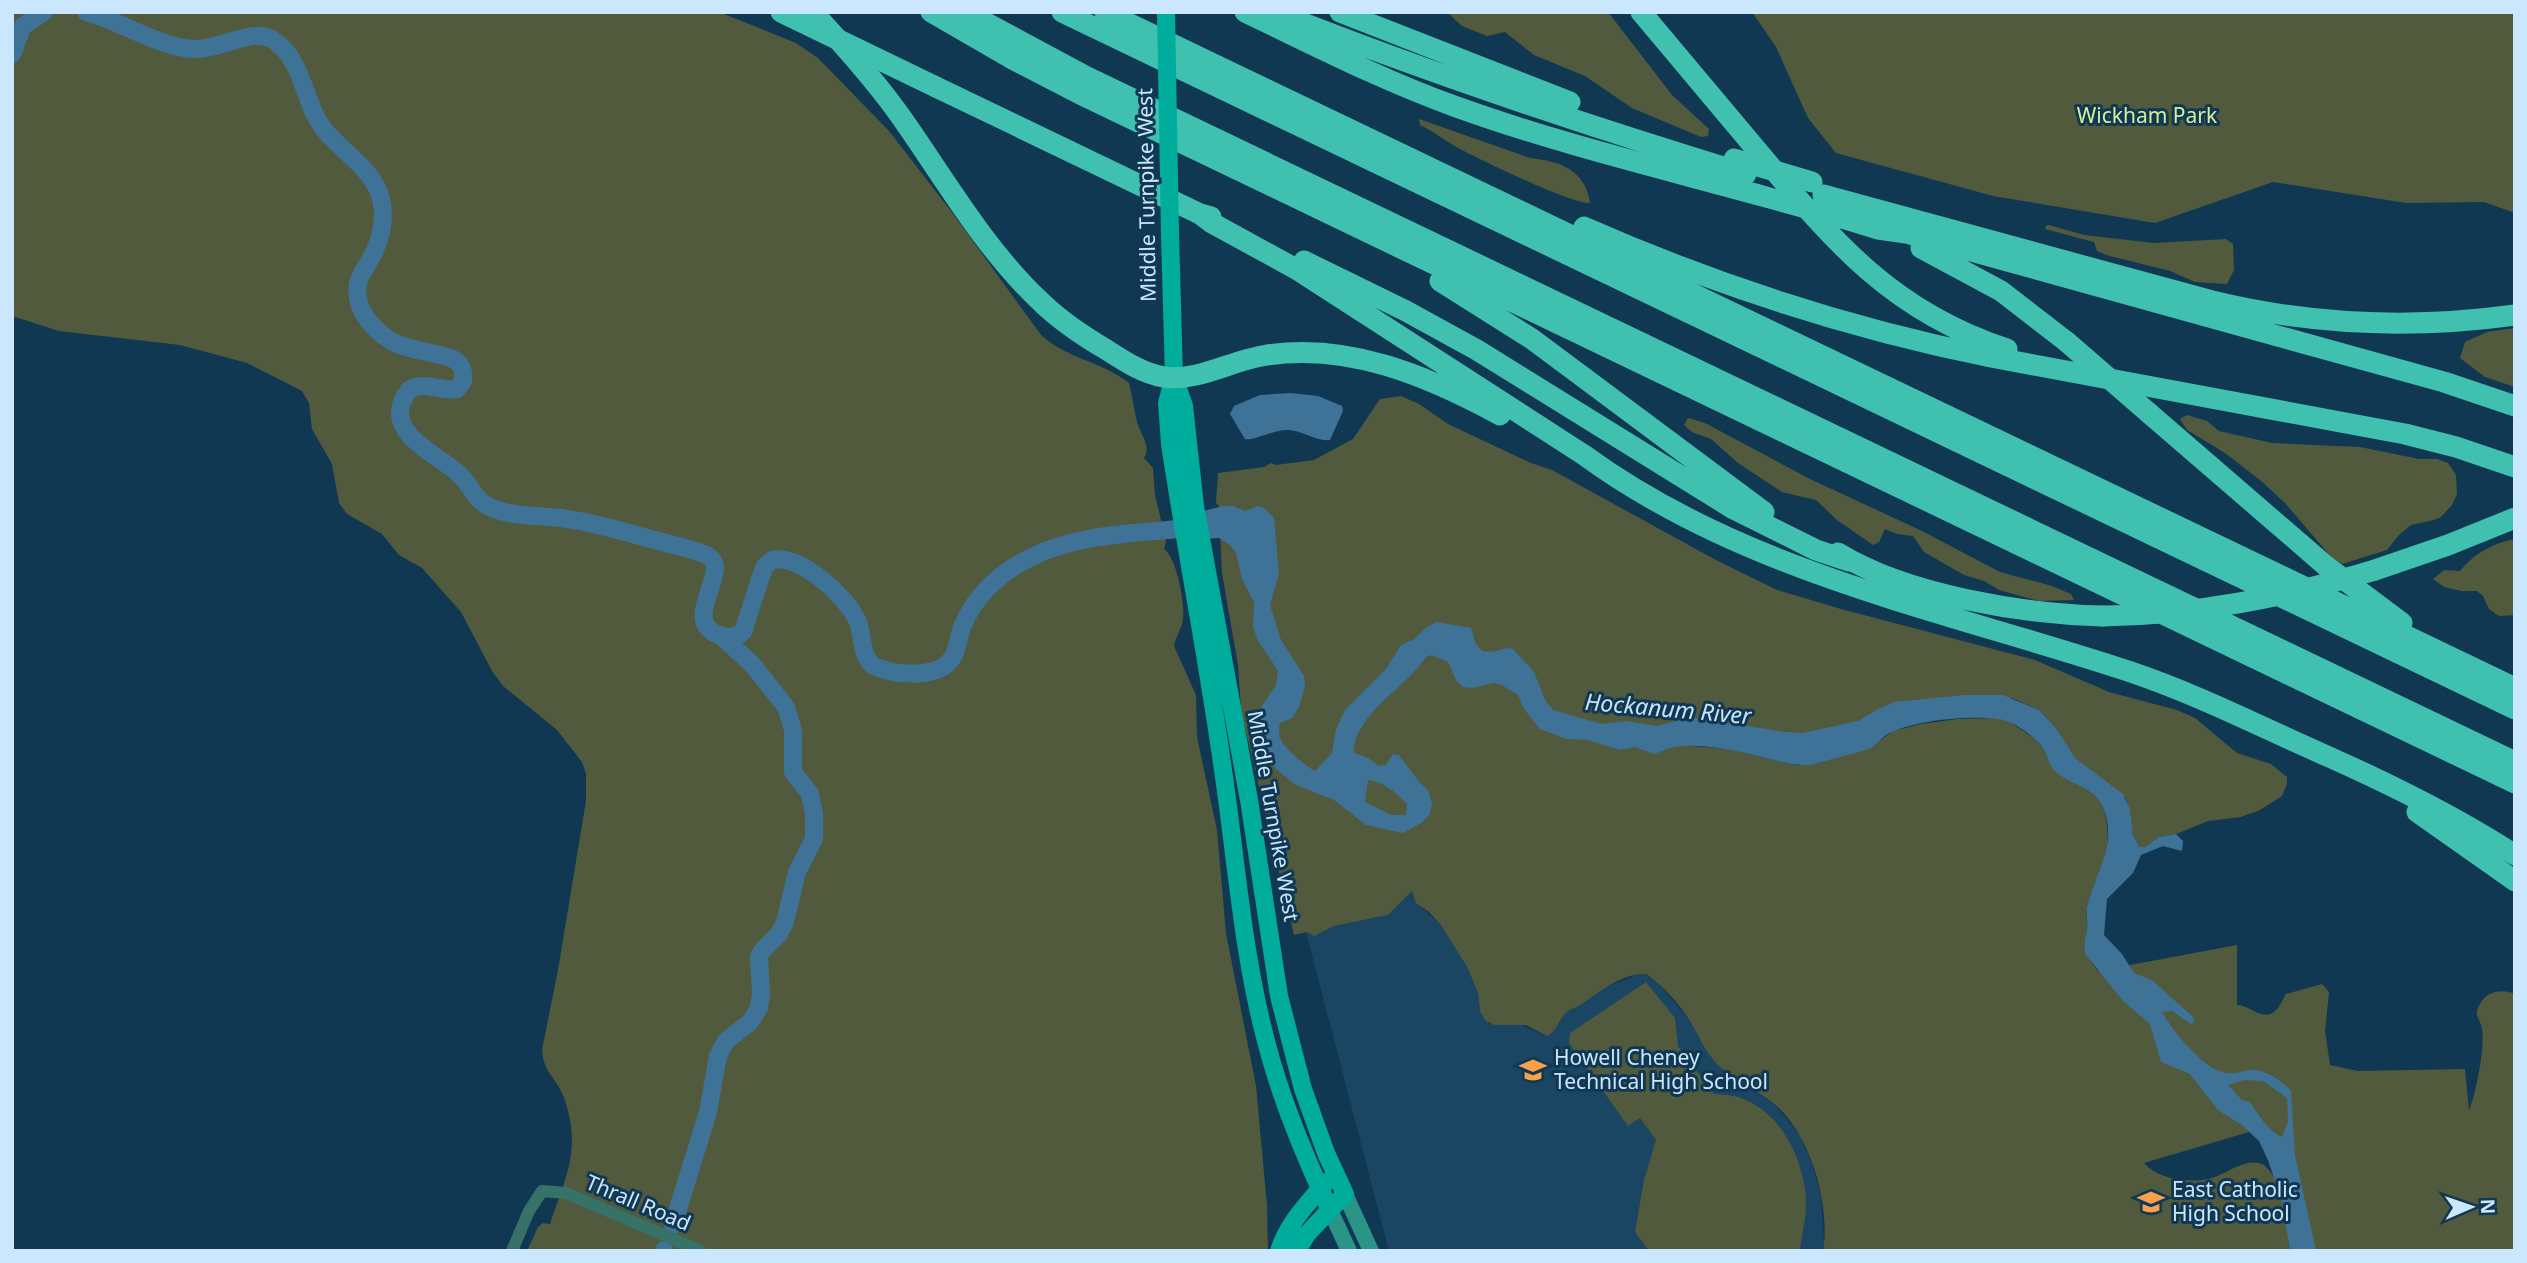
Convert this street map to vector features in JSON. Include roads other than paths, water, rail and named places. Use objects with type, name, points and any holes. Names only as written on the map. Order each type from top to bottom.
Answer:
[{"type":"highway","points":[[781,12],[1423,320],[1496,361],[1721,502],[1816,550],[1903,581],[1966,599],[2043,612],[2102,616],[2172,613],[2228,606],[2375,570],[2448,545],[2515,517]]},
{"type":"highway","points":[[813,12],[891,103],[985,237],[1030,292],[1068,324],[1111,353],[1149,372],[1174,377],[1188,376],[1249,359],[1280,354],[1332,355],[1376,363],[1435,382],[1708,528],[1790,564],[2160,682],[2372,775],[2427,803],[2515,855]]},
{"type":"highway","points":[[931,12],[1050,79],[2515,783]]},
{"type":"highway","points":[[966,12],[1087,77],[2515,762]]},
{"type":"highway","points":[[1062,12],[2515,709]]},
{"type":"highway","points":[[1105,12],[2515,688]]},
{"type":"highway","points":[[1245,12],[1372,73],[1454,106],[1545,136],[1878,229],[1980,278],[2067,342],[2326,566],[2450,657]]},
{"type":"highway","points":[[1275,12],[1377,51],[1544,108],[2019,249],[2212,301],[2291,316],[2398,323],[2515,315]]},
{"type":"highway","points":[[1340,12],[1740,166]]},
{"type":"highway","points":[[1642,12],[1821,226],[1883,285],[1920,310],[1972,336],[2093,374]]},
{"type":"highway","points":[[1471,188],[1531,204],[1674,264],[1808,309],[1964,351],[2419,437],[2515,467]]},
{"type":"highway","points":[[1200,214],[1296,269],[1584,455],[1606,472]]},
{"type":"highway","points":[[1878,229],[1906,233],[2417,375],[2515,406]]},
{"type":"highway","points":[[1391,244],[1428,274],[1532,339],[1751,503],[1849,561]]},
{"type":"highway","points":[[2326,756],[2439,826],[2515,881]]},
{"type":"main road","name":"Middle Turnpike West","points":[[1166,12],[1174,377],[1167,398],[1167,408],[1188,508],[1219,685],[1257,1005],[1283,1098],[1349,1251]]},
{"type":"main road","name":"Middle Turnpike West","points":[[1219,685],[1253,824],[1283,1016],[1304,1093],[1335,1172],[1371,1251]]},
{"type":"main road","points":[[1279,1251],[1293,1221],[1335,1172]]},
{"type":"main road","points":[[1297,1251],[1304,1238],[1345,1194]]},
{"type":"street","name":"Thrall Road","points":[[512,1251],[529,1211],[542,1191],[566,1193],[701,1251]]},
{"type":"waterway","name":"Hockanum River","points":[[12,54],[23,26],[44,12]]},
{"type":"waterway","name":"Hockanum River","points":[[86,12],[155,40],[183,48],[205,48],[256,36],[273,40],[282,47],[295,65],[323,128],[361,166],[381,199],[383,215],[379,238],[358,284],[359,303],[368,321],[391,341],[451,358],[458,362],[463,370],[463,381],[457,389],[420,386],[409,390],[401,404],[400,417],[405,429],[424,449],[459,474],[477,497],[492,508],[517,514],[585,522],[707,555],[715,568],[704,616],[705,624],[711,631],[728,637],[743,632],[765,566],[772,560],[783,560],[808,570],[843,600],[857,620],[866,655],[872,665],[900,673],[933,671],[952,658],[962,627],[973,606],[989,587],[1017,565],[1047,550],[1089,539],[1196,527]]},
{"type":"waterway","points":[[673,1225],[708,1112],[718,1056],[726,1041],[750,1022],[759,1008],[759,957],[779,934],[785,922],[797,872],[814,839],[814,814],[810,794],[793,772],[793,730],[786,707],[752,664],[720,635]]},
{"type":"place","name":"Howell Cheney Technical High School","points":[[1533,1070]]},
{"type":"place","name":"East Catholic High School","points":[[2151,1202]]},
{"type":"park label","name":"Wickham Park","points":[[2147,116]]}]
